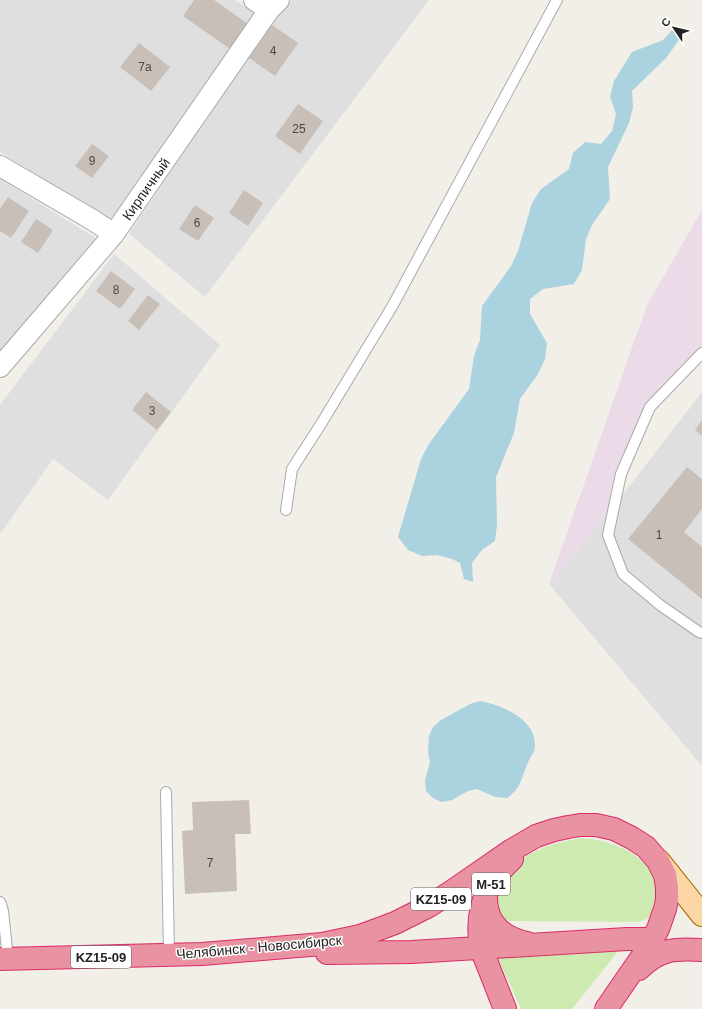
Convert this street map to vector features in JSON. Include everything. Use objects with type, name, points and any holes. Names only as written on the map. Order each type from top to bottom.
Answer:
[{"type":"highway","name":"Челябинск - Новосибирск","points":[[4,959],[202,954],[322,944],[360,936],[395,923],[429,906],[512,850],[536,836],[568,827],[596,825],[614,829],[646,847],[658,860],[665,875],[668,894],[664,914],[653,939],[606,1009]]},
{"type":"highway","name":"M-51","points":[[481,948],[479,938],[479,919],[486,892],[503,867],[536,836]]},
{"type":"highway","points":[[486,892],[488,913],[500,930],[507,936],[516,940],[542,944]]},
{"type":"highway","name":"KZ15-09","points":[[202,954],[412,952],[627,939],[653,939]]},
{"type":"highway","points":[[481,948],[505,1009]]},
{"type":"highway","points":[[619,991],[644,964],[656,955],[681,949],[702,950]]},
{"type":"main road","points":[[658,860],[702,915]]},
{"type":"main road","points":[[653,939],[672,942],[702,950]]},
{"type":"street","name":"Кирпичный","points":[[0,367],[114,234],[267,3]]},
{"type":"street","points":[[0,166],[92,219],[114,234]]},
{"type":"lane","points":[[286,510],[292,469],[393,305],[557,0]]},
{"type":"lane","points":[[700,632],[660,605],[623,574],[608,535],[621,474],[650,407],[702,353]]},
{"type":"lane","points":[[166,792],[169,955]]},
{"type":"lane","points":[[0,902],[3,911],[4,959]]},
{"type":"shaded area","points":[[0,0],[235,0],[257,15],[114,223],[0,152]]},
{"type":"shaded area","points":[[292,0],[429,0],[205,297],[129,234],[274,17]]},
{"type":"shaded area","points":[[0,179],[97,239],[0,371]]},
{"type":"shaded area","points":[[702,210],[702,345],[639,429],[621,497],[549,584],[647,305]]},
{"type":"shaded area","points":[[114,254],[220,345],[108,500],[53,459],[0,534],[0,405]]},
{"type":"shaded area","points":[[702,392],[702,766],[549,584],[621,497]]},
{"type":"green space","points":[[581,838],[619,846],[643,862],[652,873],[659,888],[653,914],[647,919],[637,922],[511,921],[503,919],[496,913],[492,892],[515,865],[537,850]]},
{"type":"green space","points":[[623,945],[572,1009],[521,1009],[495,951]]},
{"type":"water","points":[[675,27],[686,30],[666,58],[632,91],[633,107],[629,123],[608,167],[610,199],[592,225],[586,239],[582,270],[574,284],[543,289],[530,299],[530,314],[547,343],[545,359],[538,374],[520,399],[514,433],[496,477],[497,525],[495,541],[482,550],[472,563],[473,582],[464,579],[460,563],[437,555],[422,556],[408,550],[398,537],[421,459],[429,444],[469,389],[474,356],[480,340],[482,306],[511,266],[518,251],[532,203],[541,189],[569,169],[573,153],[585,142],[601,144],[612,131],[616,114],[610,97],[614,81],[632,52],[663,40]]},
{"type":"water","points":[[480,701],[507,710],[524,721],[534,736],[534,751],[518,787],[507,798],[495,797],[477,789],[468,791],[452,800],[441,802],[433,798],[426,791],[425,781],[430,762],[428,752],[429,736],[433,727],[441,720],[470,704]]},
{"type":"building","points":[[194,0],[214,0],[248,24],[230,49],[183,16]]},
{"type":"building","points":[[272,25],[298,43],[275,76],[249,58]]},
{"type":"building","points":[[139,43],[170,67],[151,91],[120,67]]},
{"type":"building","points":[[298,104],[323,121],[300,154],[275,136]]},
{"type":"building","points":[[92,144],[109,156],[92,178],[75,166]]},
{"type":"building","points":[[244,190],[263,203],[248,226],[229,213]]},
{"type":"building","points":[[8,197],[29,211],[11,238],[0,231],[0,209]]},
{"type":"building","points":[[195,205],[214,218],[198,241],[179,229]]},
{"type":"building","points":[[36,219],[53,230],[38,253],[21,242]]},
{"type":"building","points":[[111,271],[135,289],[120,309],[96,291]]},
{"type":"building","points":[[148,295],[160,304],[139,330],[128,321]]},
{"type":"building","points":[[146,392],[171,412],[157,430],[132,410]]},
{"type":"building","points":[[702,420],[702,436],[695,430]]},
{"type":"building","points":[[687,467],[702,479],[702,509],[684,532],[702,547],[702,599],[628,539]]},
{"type":"building","points":[[249,800],[251,834],[235,834],[237,891],[185,894],[182,831],[193,830],[192,802]]}]
